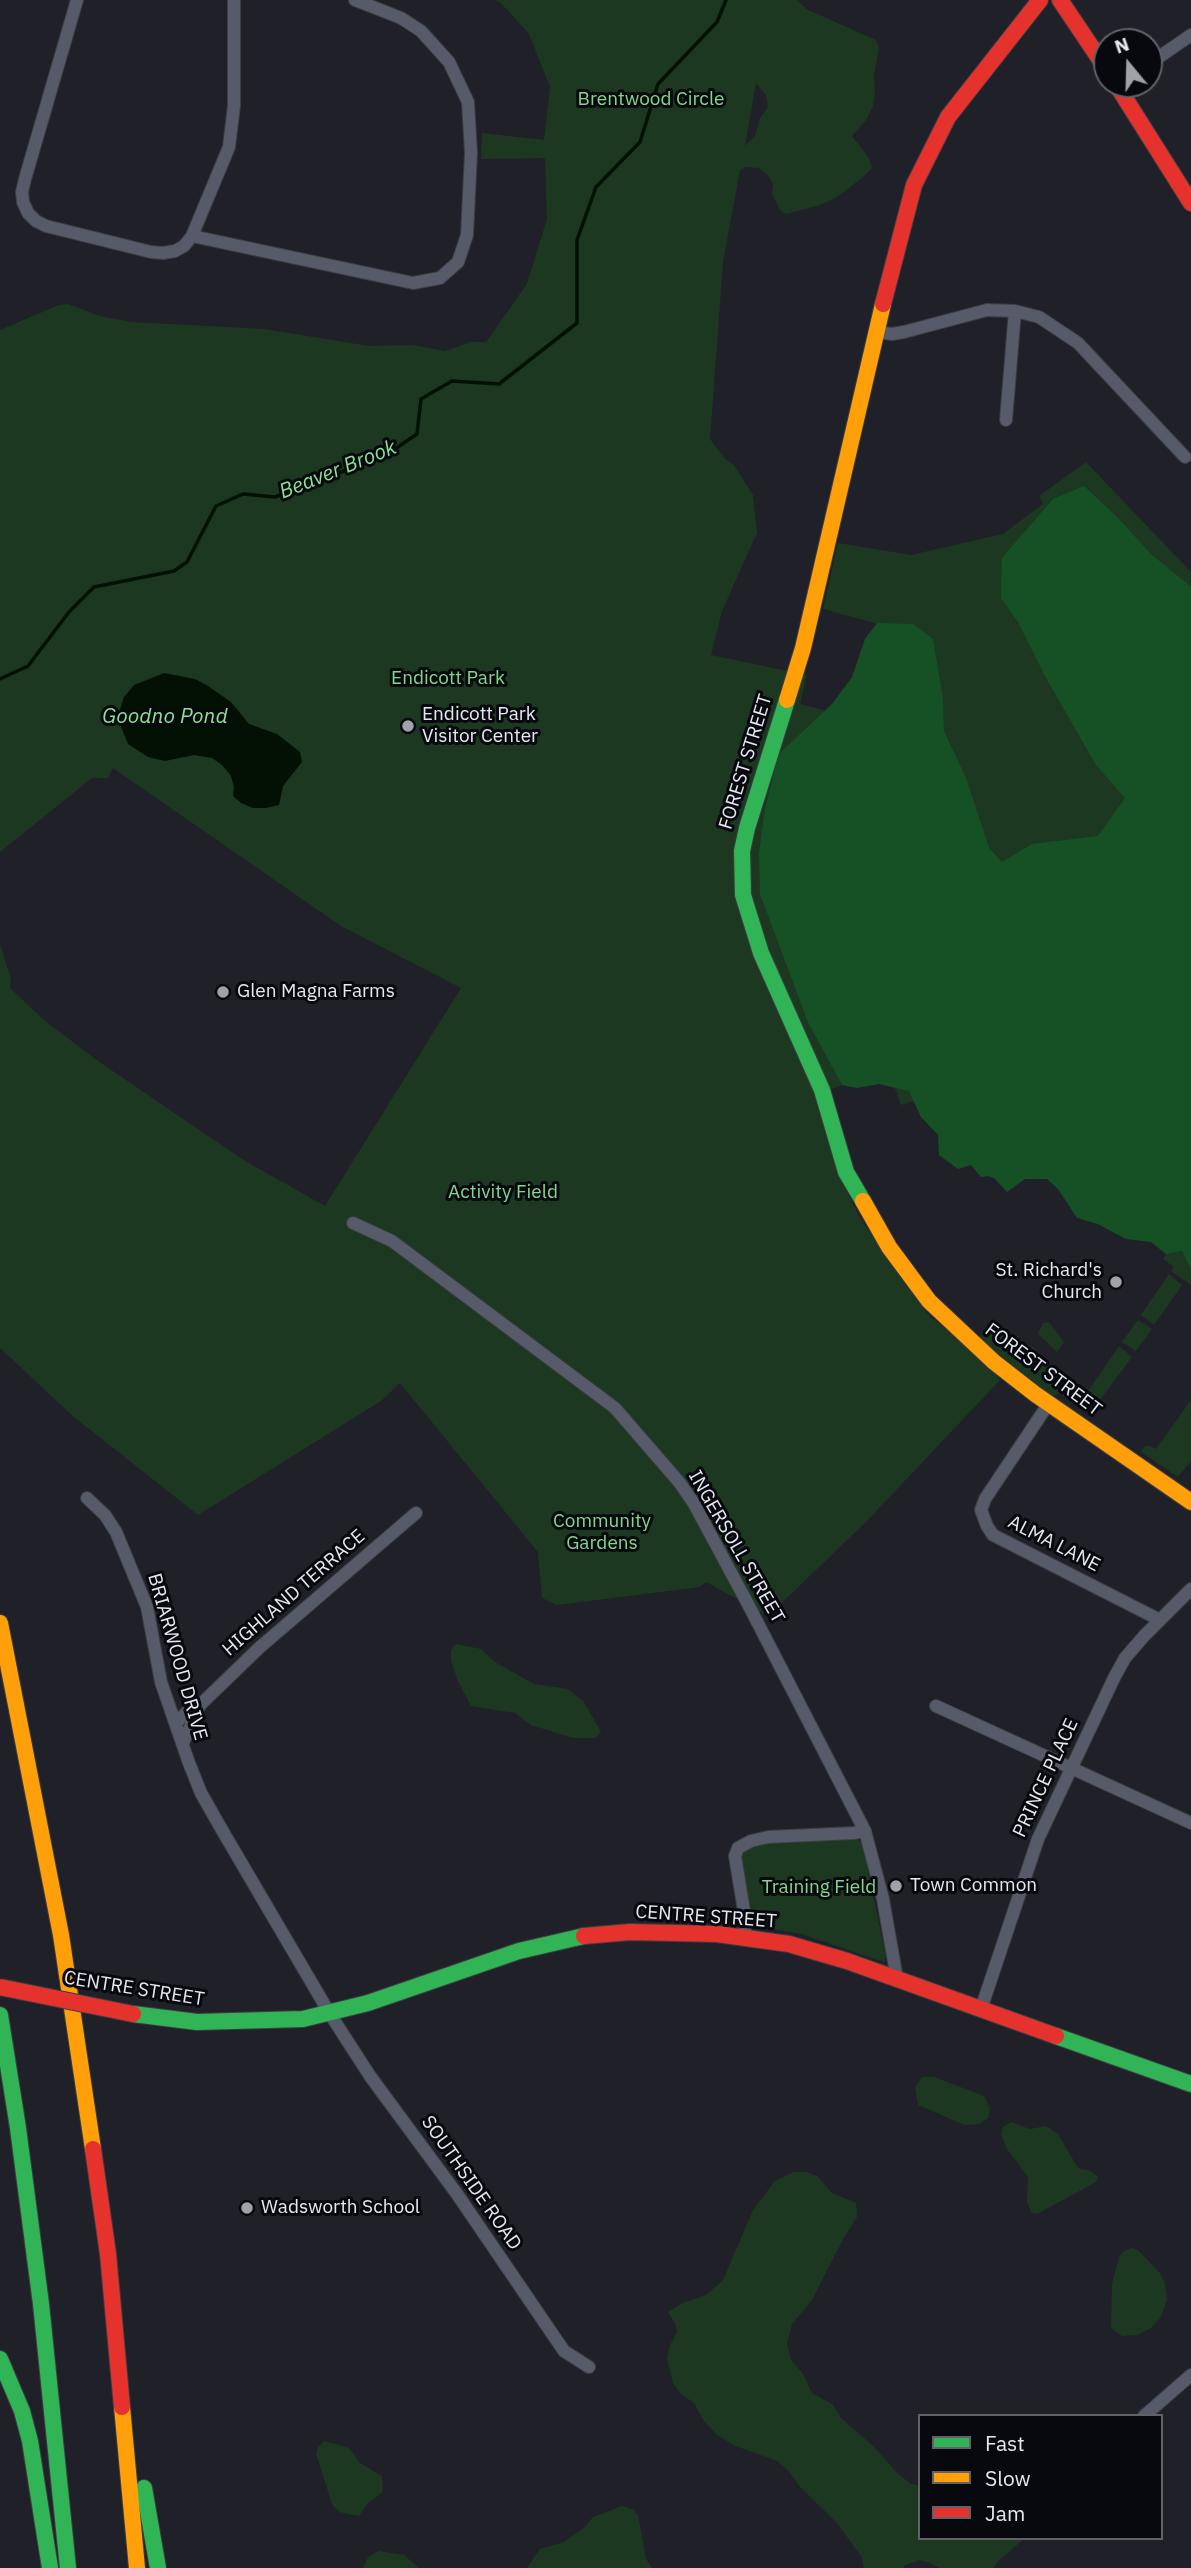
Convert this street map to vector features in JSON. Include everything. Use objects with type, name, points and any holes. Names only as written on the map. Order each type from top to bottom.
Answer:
[{"type":"main road","name":"FOREST STREET","points":[[1040,0],[948,117],[918,173],[876,332],[803,648],[747,828],[742,851],[743,895],[761,953],[822,1090],[846,1172],[883,1239],[932,1304],[994,1362],[1191,1502]]},
{"type":"main road","points":[[1060,0],[1093,49]]},
{"type":"main road","points":[[1126,98],[1191,203]]},
{"type":"main road","points":[[0,1623],[61,1935],[106,2241],[123,2395],[137,2568]]},
{"type":"main road","name":"CENTRE STREET","points":[[0,1987],[133,2014],[197,2022],[303,2019],[368,2003],[519,1951],[572,1938],[664,1931],[745,1937],[815,1951],[1191,2084]]},
{"type":"main road","points":[[0,2015],[41,2304],[68,2568]]},
{"type":"main road","points":[[0,2359],[22,2411],[30,2441],[50,2568]]},
{"type":"main road","points":[[123,2395],[158,2568]]},
{"type":"street","points":[[77,0],[22,192],[23,202],[28,213],[47,226],[151,252],[175,251],[184,246],[192,236],[229,147],[234,106],[234,0]]},
{"type":"street","points":[[192,236],[413,283],[440,278],[458,262],[467,235],[468,221],[471,153],[468,102],[449,62],[421,31],[401,18],[355,0]]},
{"type":"street","points":[[1163,54],[1191,35]]},
{"type":"street","points":[[876,332],[904,332],[987,310],[1015,311],[1039,317],[1078,343],[1185,457]]},
{"type":"street","points":[[1006,420],[1015,311]]},
{"type":"street","name":"INGERSOLL STREET","points":[[353,1223],[392,1241],[615,1408],[679,1482],[693,1502],[749,1606],[865,1831],[883,1899],[897,1979]]},
{"type":"street","name":"ALMA LANE","points":[[1049,1403],[985,1499],[981,1510],[982,1518],[993,1535],[1160,1620]]},
{"type":"street","name":"BRIARWOOD DRIVE","points":[[87,1498],[105,1515],[116,1532],[147,1607],[161,1682],[201,1793],[330,2014]]},
{"type":"street","name":"HIGHLAND TERRACE","points":[[183,1743],[200,1705],[259,1648],[416,1513]]},
{"type":"street","name":"PRINCE PLACE","points":[[981,2009],[1038,1839],[1125,1658],[1191,1589]]},
{"type":"street","name":"HIGHLAND TERRACE","points":[[176,1723],[193,1706],[200,1705]]},
{"type":"street","points":[[936,1706],[1191,1823]]},
{"type":"street","points":[[745,1937],[745,1917],[734,1856],[738,1848],[768,1837],[865,1831]]},
{"type":"street","name":"SOUTHSIDE ROAD","points":[[330,2014],[370,2076],[457,2194],[564,2351],[589,2367]]},
{"type":"street","points":[[1146,2414],[1191,2375]]},
{"type":"green space","name":"Endicott Park","points":[[494,0],[797,0],[806,9],[876,40],[879,47],[873,106],[866,120],[852,136],[869,158],[872,168],[862,178],[837,197],[820,205],[786,214],[780,210],[772,194],[773,184],[768,175],[759,168],[746,167],[740,170],[723,262],[710,439],[725,459],[734,465],[753,495],[757,533],[722,611],[711,655],[807,675],[800,704],[873,723],[893,628],[823,609],[838,543],[911,555],[1003,534],[1043,504],[1039,496],[1086,462],[1191,572],[1191,1151],[957,1087],[901,1105],[888,1069],[820,1093],[838,1174],[859,1216],[928,1315],[989,1363],[1000,1380],[867,1521],[768,1616],[706,1582],[700,1587],[557,1605],[542,1598],[538,1552],[400,1383],[381,1401],[198,1515],[74,1417],[0,1348],[0,945],[11,979],[10,988],[45,1021],[98,1061],[245,1161],[325,1206],[461,988],[341,926],[113,768],[108,778],[92,778],[0,852],[0,330],[59,305],[68,304],[100,316],[131,322],[264,329],[369,346],[413,345],[445,351],[471,342],[486,342],[527,284],[547,219],[545,158],[481,159],[482,133],[544,140],[550,87],[529,34],[501,3]],"holes":[[[756,83],[766,95],[768,107],[760,118],[755,136],[745,146]]]},
{"type":"green space","points":[[1084,486],[1151,554],[1191,587],[1191,1269],[1182,1251],[1166,1254],[1151,1242],[1126,1239],[1098,1224],[1077,1218],[1058,1189],[1047,1179],[1025,1179],[1007,1192],[994,1178],[981,1177],[971,1165],[958,1169],[939,1155],[938,1135],[921,1117],[909,1091],[879,1084],[857,1088],[842,1085],[808,1022],[760,894],[759,853],[765,809],[779,754],[833,703],[852,677],[865,639],[877,623],[913,624],[933,639],[943,699],[944,731],[966,778],[989,848],[1002,862],[1032,844],[1098,836],[1125,798],[1096,765],[1045,676],[1018,622],[1001,598],[1002,558],[1053,499]]},
{"type":"green space","points":[[1182,1251],[1191,1269],[1191,1285],[1171,1271],[1174,1267],[1163,1259],[1166,1254]]},
{"type":"green space","points":[[1169,1274],[1182,1285],[1154,1325],[1141,1315]]},
{"type":"green space","points":[[1138,1320],[1152,1329],[1136,1351],[1122,1342]]},
{"type":"green space","points":[[1049,1322],[1064,1342],[1057,1352],[1038,1334],[1043,1323]]},
{"type":"green space","points":[[986,1329],[1012,1335],[1034,1348],[1060,1380],[1063,1388],[1061,1393],[1052,1396],[1021,1374],[981,1339],[981,1332]]},
{"type":"green space","points":[[1119,1346],[1132,1357],[1097,1404],[1086,1394]]},
{"type":"green space","points":[[1191,1400],[1191,1461],[1178,1477],[1141,1452],[1145,1446],[1156,1449]]},
{"type":"green space","points":[[456,1644],[481,1649],[495,1662],[534,1684],[568,1689],[584,1702],[601,1732],[595,1738],[573,1738],[531,1725],[515,1713],[471,1706],[451,1660],[451,1650]]},
{"type":"green space","name":"Training Field","points":[[851,1837],[862,1842],[886,1957],[884,1962],[801,1934],[749,1925],[740,1856],[744,1850],[769,1841]]},
{"type":"green space","points":[[922,2077],[934,2077],[984,2096],[990,2108],[988,2118],[979,2124],[965,2125],[918,2105],[915,2087]]},
{"type":"green space","points":[[1011,2122],[1030,2129],[1046,2126],[1058,2134],[1078,2168],[1098,2176],[1096,2182],[1037,2214],[1032,2213],[1027,2202],[1028,2177],[1007,2149],[1001,2134],[1003,2127]]},
{"type":"green space","points":[[794,2172],[806,2172],[817,2176],[832,2193],[856,2203],[857,2217],[812,2300],[792,2324],[787,2343],[791,2360],[803,2374],[812,2393],[832,2404],[842,2419],[874,2447],[898,2474],[911,2484],[918,2486],[918,2540],[1023,2540],[997,2562],[994,2568],[939,2568],[920,2560],[903,2568],[864,2568],[861,2556],[837,2523],[800,2487],[788,2470],[777,2461],[733,2445],[717,2435],[704,2421],[694,2403],[680,2393],[673,2383],[667,2358],[677,2332],[668,2312],[706,2295],[723,2280],[753,2210],[775,2181]]},
{"type":"green space","points":[[1131,2248],[1138,2250],[1159,2272],[1165,2284],[1167,2300],[1160,2318],[1151,2328],[1137,2335],[1122,2336],[1111,2328],[1112,2284],[1119,2257]]},
{"type":"green space","points":[[324,2441],[349,2448],[360,2463],[382,2476],[383,2492],[368,2503],[359,2516],[339,2512],[332,2504],[316,2454]]},
{"type":"green space","points":[[622,2506],[634,2510],[638,2515],[646,2559],[652,2568],[527,2568],[540,2549],[564,2542],[585,2527],[593,2517]]},
{"type":"green space","points":[[379,2551],[404,2555],[419,2568],[363,2568],[368,2557]]},
{"type":"water","name":"Goodno Pond","points":[[164,673],[195,679],[208,686],[231,702],[249,724],[277,734],[300,752],[302,762],[283,786],[279,805],[253,808],[241,803],[233,796],[231,776],[212,758],[194,755],[165,761],[148,757],[128,744],[120,724],[119,713],[124,697],[134,685]]},
{"type":"waterway","name":"Beaver Brook","points":[[0,679],[28,666],[69,612],[94,587],[174,571],[187,562],[216,506],[243,494],[275,497],[386,455],[417,434],[421,399],[452,381],[499,384],[577,323],[577,240],[596,187],[640,142],[658,84],[717,22],[726,0]]},
{"type":"traffic: fast","points":[[787,700],[747,828],[742,851],[743,895],[761,953],[822,1090],[846,1172],[863,1201]]},
{"type":"traffic: fast","points":[[133,2014],[197,2022],[303,2019],[368,2003],[519,1951],[584,1936]]},
{"type":"traffic: fast","points":[[0,2015],[41,2304],[68,2568]]},
{"type":"traffic: fast","points":[[1056,2036],[1191,2084]]},
{"type":"traffic: fast","points":[[0,2359],[22,2411],[30,2441],[50,2568]]},
{"type":"traffic: fast","points":[[144,2488],[158,2568]]},
{"type":"traffic: slow","points":[[787,700],[803,648],[883,304]]},
{"type":"traffic: slow","points":[[863,1201],[889,1247],[929,1301],[994,1362],[1035,1394],[1191,1502]]},
{"type":"traffic: slow","points":[[0,1623],[61,1935],[93,2149]]},
{"type":"traffic: slow","points":[[122,2407],[137,2568]]},
{"type":"traffic: jam","points":[[883,304],[914,185],[948,117],[1040,0]]},
{"type":"traffic: jam","points":[[1060,0],[1093,49]]},
{"type":"traffic: jam","points":[[1125,98],[1191,203]]},
{"type":"traffic: jam","points":[[584,1936],[630,1932],[717,1934],[789,1944],[847,1961],[1056,2036]]},
{"type":"traffic: jam","points":[[0,1987],[133,2014]]},
{"type":"traffic: jam","points":[[93,2149],[108,2254],[122,2407]]},
{"type":"place","name":"Endicott Park Visitor Center","points":[[408,726]]},
{"type":"place","name":"Glen Magna Farms","points":[[223,992]]},
{"type":"place","name":"St. Richard's Church","points":[[1116,1282]]},
{"type":"place","name":"Town Common","points":[[896,1886]]},
{"type":"place","name":"Wadsworth School","points":[[247,2208]]},
{"type":"park label","name":"Brentwood Circle","points":[[651,100]]},
{"type":"park label","name":"Activity Field","points":[[503,1193]]},
{"type":"park label","name":"Community Gardens","points":[[602,1533]]}]
